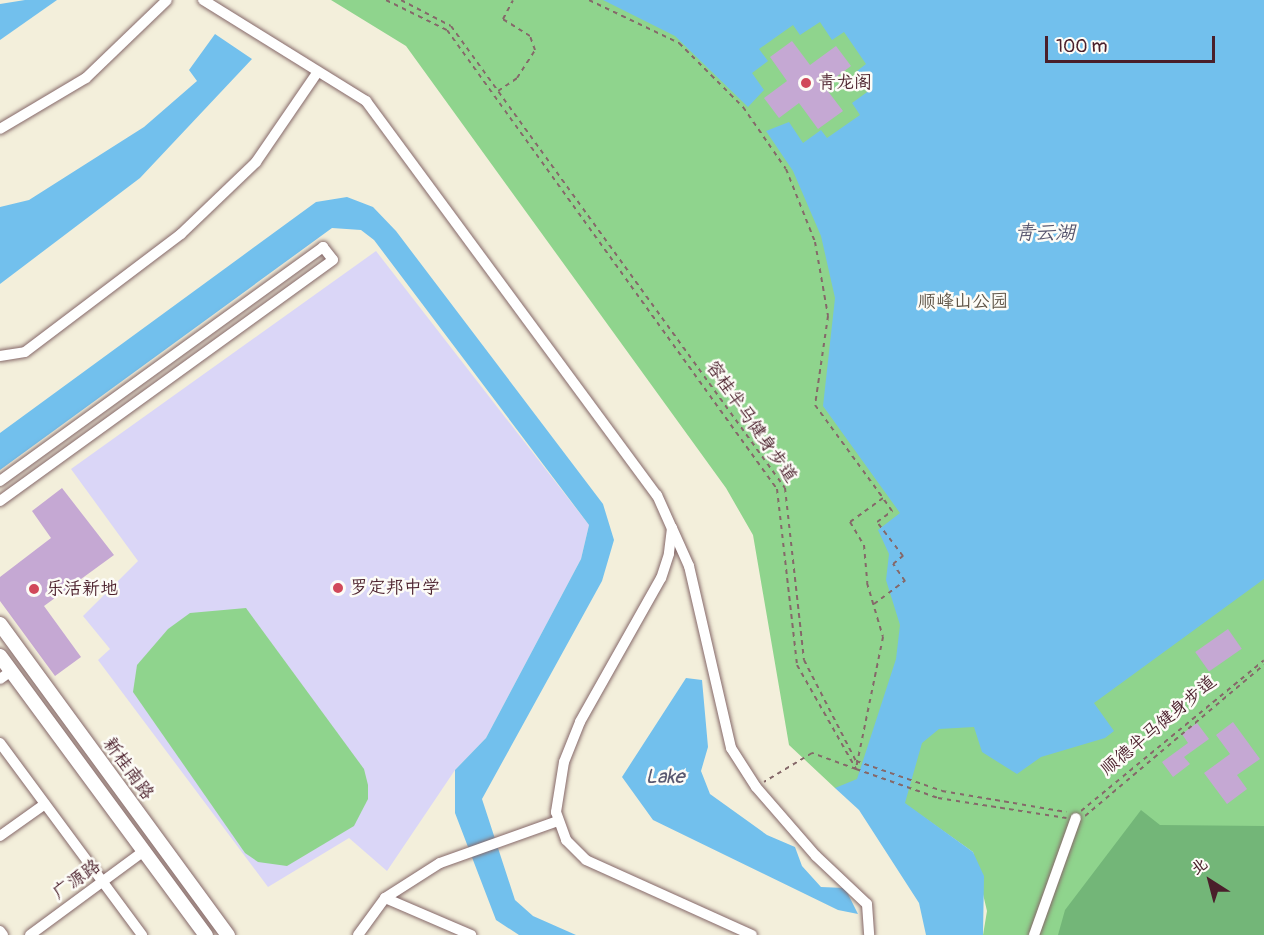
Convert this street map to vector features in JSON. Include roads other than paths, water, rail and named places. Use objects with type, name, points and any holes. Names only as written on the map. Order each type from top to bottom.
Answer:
[{"type":"main road","name":"新桂南路","points":[[0,624],[228,935]]},
{"type":"main road","name":"新桂南路","points":[[0,656],[6,675],[144,851],[206,935]]},
{"type":"street","points":[[0,129],[86,78],[167,0]]},
{"type":"street","points":[[203,0],[317,73],[366,101],[650,486],[689,566],[731,748],[756,787],[867,904],[869,935]]},
{"type":"street","points":[[0,356],[25,352],[181,234],[256,162],[317,73]]},
{"type":"street","points":[[0,481],[323,246],[333,260],[0,501]]},
{"type":"street","points":[[672,528],[661,578],[580,722],[564,762],[558,821],[566,840],[586,860],[752,935]]},
{"type":"street","points":[[2,751],[45,804],[142,935]]},
{"type":"street","points":[[0,836],[45,804]]},
{"type":"street","points":[[1034,935],[1077,816]]},
{"type":"street","points":[[358,935],[385,898],[464,854],[558,821]]},
{"type":"street","name":"广源路","points":[[30,935],[144,851]]},
{"type":"street","points":[[385,898],[471,935]]},
{"type":"street","points":[[0,931],[3,935]]},
{"type":"water","points":[[25,0],[57,0],[0,40],[0,4]]},
{"type":"water","name":"青云湖","points":[[603,0],[1264,0],[1264,579],[1094,703],[1114,731],[1105,738],[1041,757],[1017,774],[982,752],[974,727],[939,729],[922,743],[905,803],[973,852],[984,876],[983,935],[926,935],[919,903],[859,810],[835,788],[857,779],[896,659],[900,625],[886,580],[889,554],[878,530],[900,513],[823,406],[835,298],[821,236],[793,171],[766,131],[789,122],[803,143],[821,130],[827,138],[860,115],[852,103],[870,90],[857,71],[866,64],[844,32],[832,40],[820,22],[800,35],[793,25],[759,49],[768,61],[752,73],[764,90],[748,107],[675,36]]},
{"type":"water","points":[[215,34],[252,59],[140,178],[0,284],[0,207],[29,200],[144,127],[197,81],[189,70]]},
{"type":"water","points":[[347,197],[373,207],[396,231],[603,504],[614,540],[602,581],[482,799],[515,900],[533,916],[576,935],[519,935],[496,920],[455,813],[455,770],[486,738],[581,559],[589,525],[374,240],[361,230],[332,228],[0,470],[0,433],[316,202]]},
{"type":"water","name":"Lake","points":[[686,678],[702,680],[708,747],[701,771],[710,794],[767,835],[795,847],[802,866],[821,887],[845,888],[858,914],[838,910],[653,820],[622,777]]},
{"type":"place","name":"青龙阁","points":[[806,83]]},
{"type":"place","name":"罗定邦中学","points":[[338,588]]},
{"type":"place","name":"乐活新地","points":[[34,589]]},
{"type":"park label","name":"顺峰山公园","points":[[963,302]]}]
